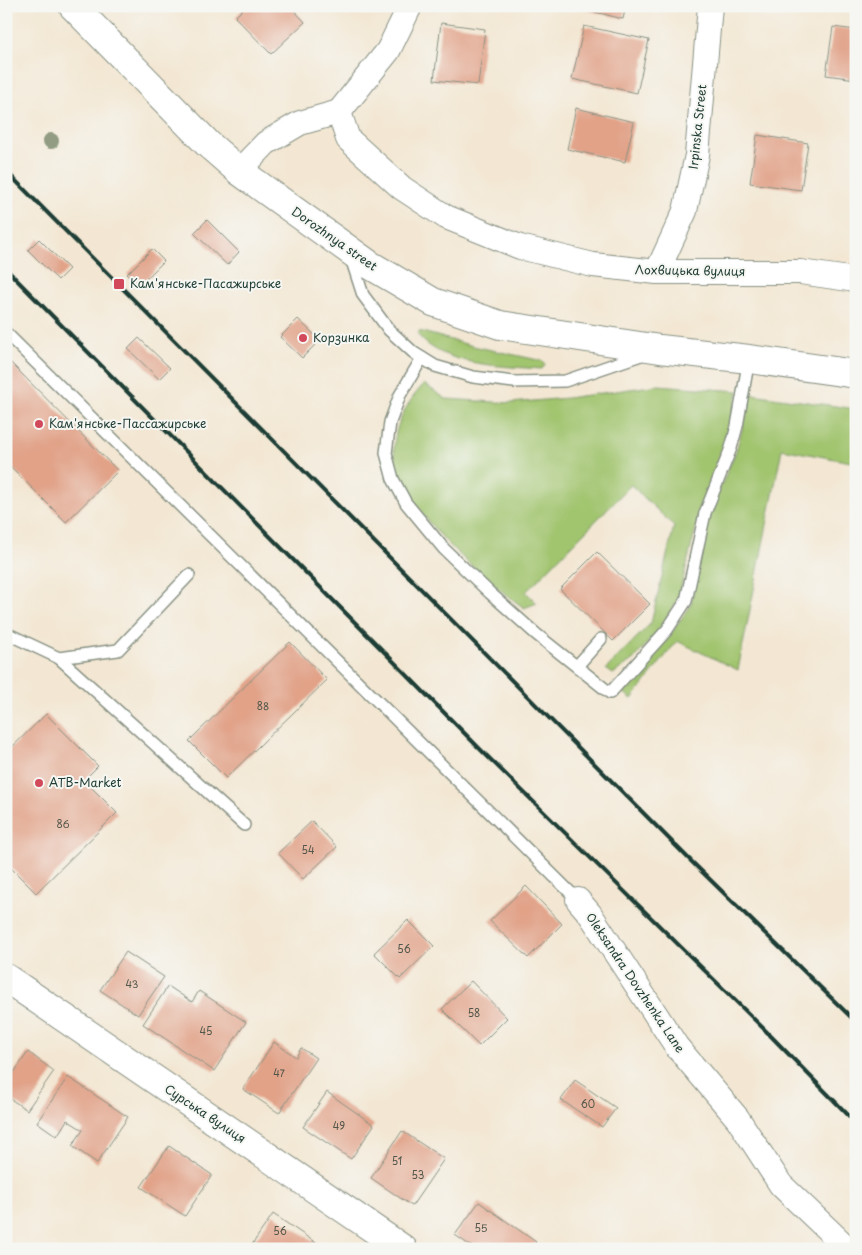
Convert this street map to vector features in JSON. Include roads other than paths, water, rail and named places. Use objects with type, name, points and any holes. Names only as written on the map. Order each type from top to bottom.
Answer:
[{"type":"main road","name":"Dorozhnya street","points":[[73,6],[208,144],[239,170],[370,266],[433,302],[500,326],[856,374]]},
{"type":"main road","name":"Сурська вулиця","points":[[6,978],[403,1249]]},
{"type":"street","points":[[239,170],[266,143],[300,123],[339,112],[388,51],[410,6]]},
{"type":"street","name":"Irpinska Street","points":[[657,272],[685,211],[697,155],[710,6]]},
{"type":"street","name":"Лохвицька вулиця","points":[[339,112],[348,139],[402,188],[446,217],[520,247],[593,265],[657,272],[800,272],[856,280]]},
{"type":"street","name":"Oleksandra Dovzhenka Lane","points":[[578,900],[590,914],[677,1047],[738,1119],[781,1185],[848,1249]]},
{"type":"lane","points":[[348,249],[363,295],[389,330],[414,353],[435,366],[472,377],[514,382],[565,380],[660,349]]},
{"type":"lane","points":[[6,333],[578,900]]},
{"type":"lane","points":[[422,358],[400,395],[390,422],[386,453],[393,479],[406,503],[444,549],[536,634],[610,693],[667,630],[686,601],[705,513],[731,448],[737,426],[750,359]]},
{"type":"lane","points":[[59,658],[118,650],[189,575]]},
{"type":"lane","points":[[6,633],[59,658],[244,825]]},
{"type":"lane","points":[[577,666],[601,639]]},
{"type":"railway","points":[[6,171],[691,861],[856,1022]]},
{"type":"railway","points":[[6,269],[483,752],[764,1029],[856,1123]]},
{"type":"place","name":"Кам'янське-Пасажирське","points":[[119,284]]},
{"type":"place","name":"Корзинка","points":[[303,338]]},
{"type":"place","name":"Кам'янське-Пассажирське","points":[[39,424]]},
{"type":"place","name":"ATB-Market","points":[[39,783]]}]
